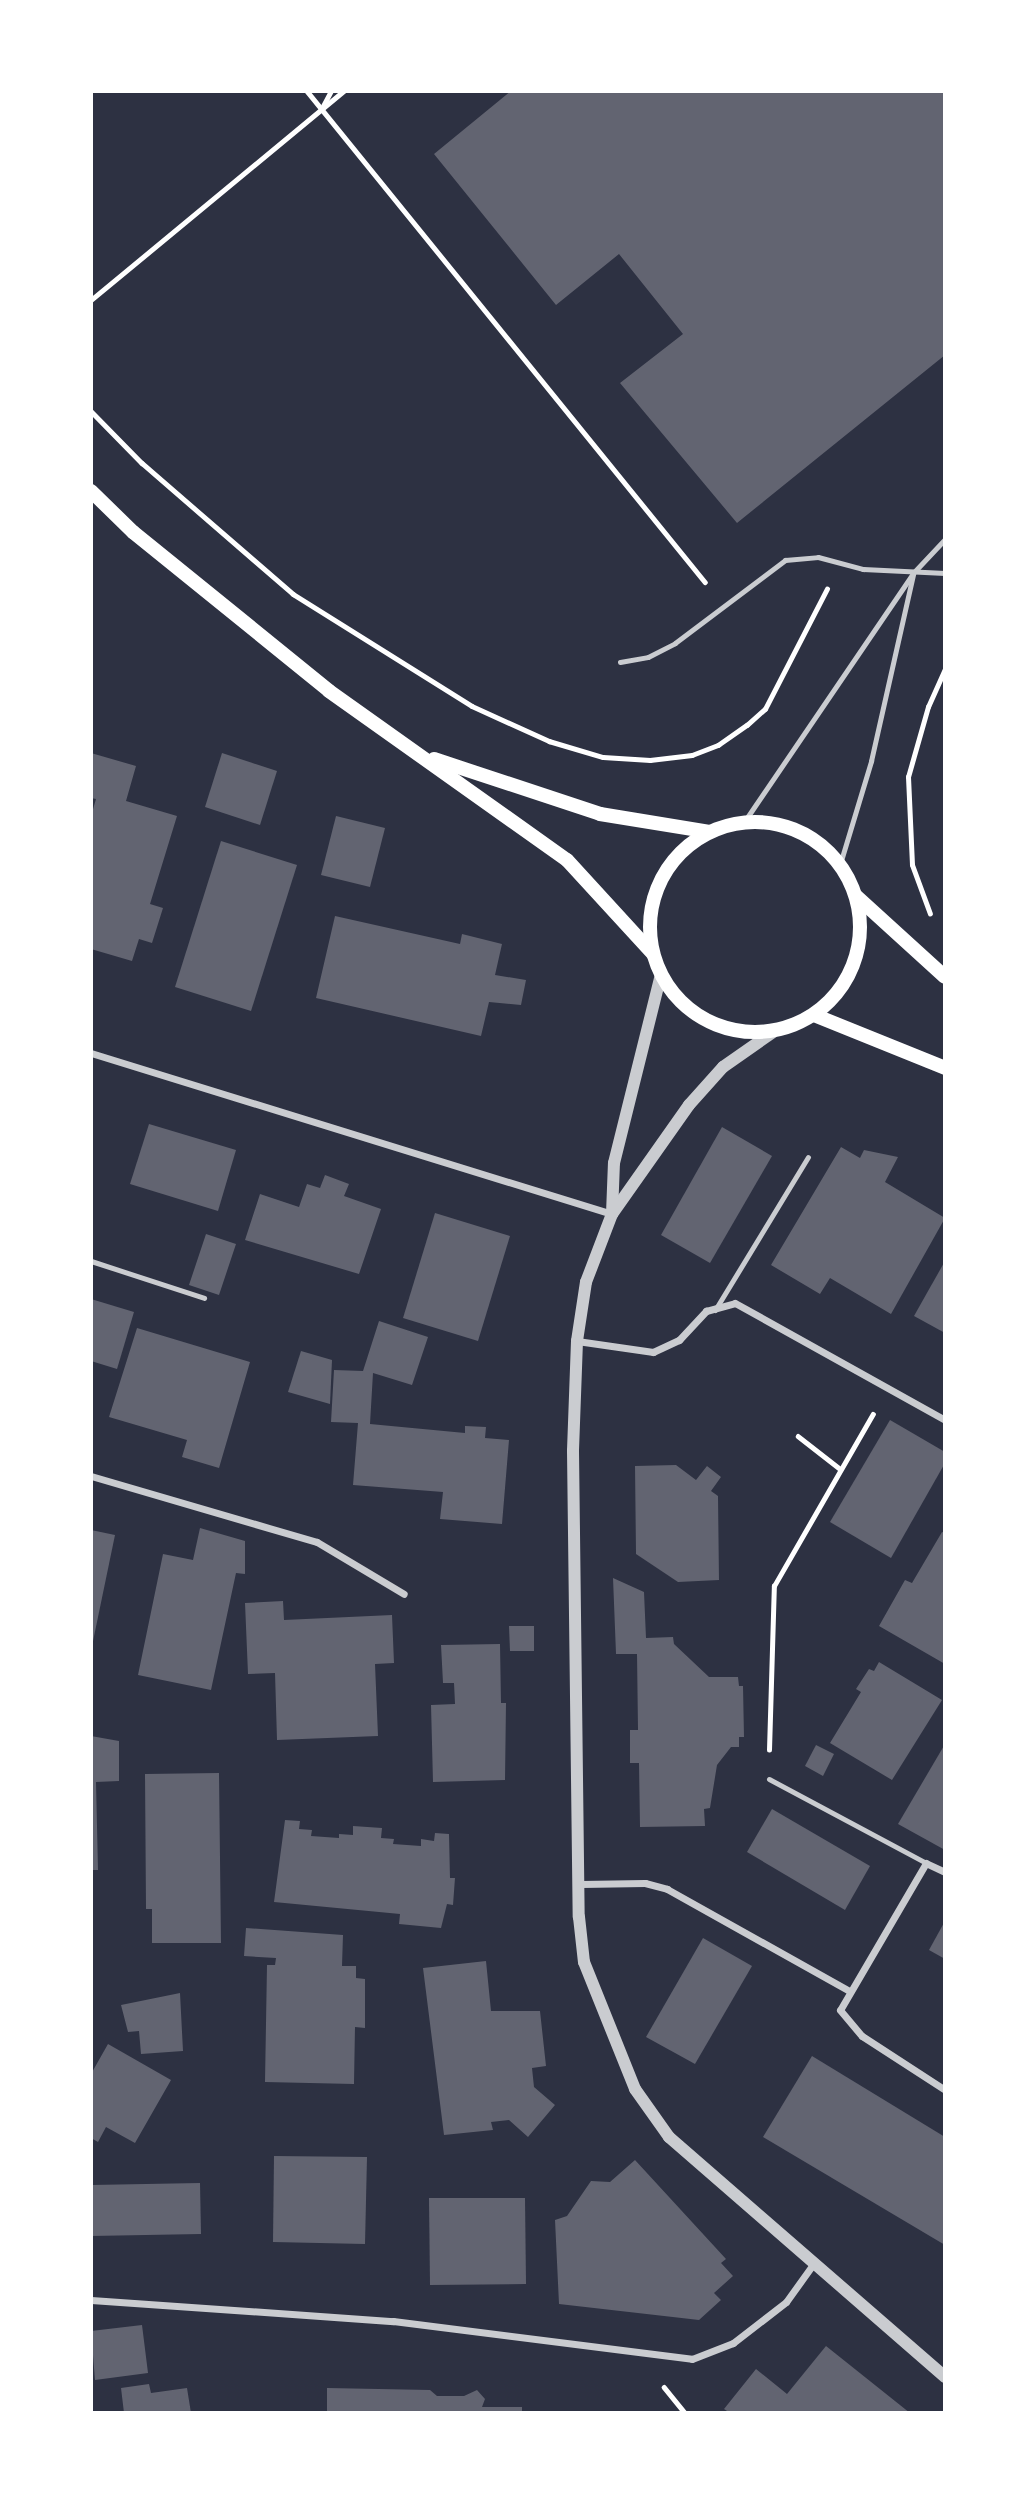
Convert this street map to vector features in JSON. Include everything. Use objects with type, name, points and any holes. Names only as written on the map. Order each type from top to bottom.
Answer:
[{"type":"main road","points":[[91,491],[229,612],[567,860],[653,954]]},
{"type":"main road","points":[[419,754],[600,814],[710,832]]},
{"type":"main road","points":[[744,822],[780,824],[814,839],[841,864],[856,896],[861,930],[855,962],[839,992],[814,1015],[773,1032],[718,1026],[689,1009],[661,975],[653,954],[650,918],[659,883],[680,852],[710,832],[744,822]]},
{"type":"main road","points":[[856,896],[945,977]]},
{"type":"main road","points":[[814,1015],[945,1068]]},
{"type":"street","points":[[612,1214],[614,1164],[661,975]]},
{"type":"street","points":[[773,1032],[723,1067],[689,1105],[612,1214],[586,1282],[577,1340],[573,1451],[584,1962],[635,2089],[669,2137],[945,2376]]},
{"type":"street","points":[[91,1053],[612,1214]]},
{"type":"street","points":[[577,1340],[653,1352],[679,1340],[706,1311],[735,1303],[945,1420]]},
{"type":"street","points":[[91,1476],[317,1542],[404,1594]]},
{"type":"street","points":[[945,1872],[926,1863],[848,1990],[840,2010],[847,2023],[945,2090]]},
{"type":"street","points":[[581,1884],[645,1884],[667,1889],[848,1990]]},
{"type":"street","points":[[91,2300],[393,2320],[692,2358],[733,2343],[786,2302],[814,2263]]},
{"type":"lane","points":[[744,822],[914,572],[945,540]]},
{"type":"lane","points":[[620,663],[648,657],[675,643],[785,560],[810,557],[914,572],[945,573]]},
{"type":"lane","points":[[841,864],[871,761],[914,572]]},
{"type":"lane","points":[[715,1310],[808,1157]]},
{"type":"lane","points":[[91,1261],[204,1298]]},
{"type":"lane","points":[[769,1779],[926,1863]]},
{"type":"path","points":[[307,91],[724,604]]},
{"type":"path","points":[[321,110],[331,91]]},
{"type":"path","points":[[91,300],[344,91]]},
{"type":"path","points":[[91,411],[142,463],[293,594],[391,658],[509,725],[603,757],[650,760],[692,755],[718,745],[765,709],[840,563]]},
{"type":"path","points":[[932,918],[912,864],[908,776],[928,707],[945,669]]},
{"type":"path","points":[[769,1779],[774,1586],[839,1468],[890,1387]]},
{"type":"path","points":[[798,1436],[839,1468]]},
{"type":"building","points":[[511,91],[945,91],[945,355],[737,523],[620,383],[683,334],[619,254],[556,305],[434,154]]},
{"type":"building","points":[[91,753],[136,766],[126,801],[177,816],[150,904],[163,908],[152,943],[139,939],[132,961],[91,949],[91,816],[96,799],[91,798]]},
{"type":"building","points":[[222,753],[277,771],[260,825],[205,807]]},
{"type":"building","points":[[336,816],[385,828],[370,887],[321,875]]},
{"type":"building","points":[[221,841],[297,865],[251,1011],[175,987]]},
{"type":"building","points":[[335,916],[460,944],[462,934],[502,944],[495,975],[526,980],[521,1005],[489,1002],[481,1036],[316,998]]},
{"type":"building","points":[[149,1124],[236,1150],[218,1211],[130,1184]]},
{"type":"building","points":[[722,1127],[772,1156],[710,1263],[661,1235]]},
{"type":"building","points":[[841,1147],[860,1158],[864,1150],[898,1157],[885,1182],[945,1218],[891,1314],[830,1278],[820,1294],[771,1265]]},
{"type":"building","points":[[325,1175],[349,1184],[344,1196],[381,1209],[359,1274],[245,1240],[260,1194],[299,1207],[307,1184],[320,1188]]},
{"type":"building","points":[[435,1213],[510,1236],[478,1341],[403,1318]]},
{"type":"building","points":[[206,1234],[236,1244],[219,1295],[189,1285]]},
{"type":"building","points":[[945,1261],[945,1333],[914,1316]]},
{"type":"building","points":[[91,1299],[134,1312],[117,1369],[91,1361]]},
{"type":"building","points":[[379,1321],[428,1337],[412,1385],[373,1373],[370,1424],[465,1433],[465,1426],[486,1427],[485,1438],[509,1440],[502,1524],[440,1519],[443,1492],[353,1485],[358,1423],[331,1422],[334,1370],[363,1371]]},
{"type":"building","points":[[137,1328],[250,1362],[219,1468],[182,1457],[187,1440],[109,1417]]},
{"type":"building","points":[[301,1351],[332,1360],[330,1404],[288,1392]]},
{"type":"building","points":[[890,1420],[945,1452],[945,1463],[891,1558],[830,1522]]},
{"type":"building","points":[[676,1465],[696,1480],[707,1466],[721,1477],[711,1491],[718,1496],[719,1580],[678,1582],[636,1554],[635,1466]]},
{"type":"building","points":[[200,1528],[245,1541],[245,1574],[236,1573],[211,1690],[138,1675],[163,1554],[193,1560]]},
{"type":"building","points":[[91,1530],[115,1535],[92,1646],[91,1646]]},
{"type":"building","points":[[942,1532],[945,1533],[945,1664],[879,1626],[905,1580],[912,1583]]},
{"type":"building","points":[[613,1578],[644,1592],[646,1638],[673,1637],[674,1644],[709,1677],[738,1677],[739,1686],[743,1686],[744,1737],[739,1737],[739,1747],[731,1747],[717,1765],[710,1808],[704,1809],[705,1826],[640,1827],[639,1763],[630,1763],[630,1730],[638,1730],[637,1654],[616,1654]]},
{"type":"building","points":[[283,1601],[284,1620],[392,1615],[394,1663],[375,1664],[378,1736],[277,1740],[275,1673],[248,1674],[245,1603]]},
{"type":"building","points":[[509,1626],[534,1626],[534,1651],[510,1651]]},
{"type":"building","points":[[500,1644],[501,1703],[506,1703],[505,1780],[433,1782],[431,1705],[455,1704],[454,1683],[443,1683],[441,1645]]},
{"type":"building","points":[[879,1662],[942,1700],[892,1780],[830,1743],[861,1692],[856,1689],[869,1669],[874,1671]]},
{"type":"building","points":[[91,1736],[119,1741],[119,1781],[96,1782],[98,1870],[91,1870]]},
{"type":"building","points":[[945,1744],[945,1850],[898,1824]]},
{"type":"building","points":[[816,1745],[834,1754],[823,1776],[805,1766]]},
{"type":"building","points":[[219,1773],[221,1943],[152,1943],[152,1909],[146,1909],[145,1774]]},
{"type":"building","points":[[772,1809],[870,1866],[845,1910],[747,1852]]},
{"type":"building","points":[[285,1820],[300,1821],[299,1829],[312,1830],[311,1836],[339,1838],[339,1834],[353,1835],[353,1826],[382,1828],[381,1838],[394,1839],[393,1844],[421,1846],[421,1839],[434,1841],[435,1833],[449,1834],[450,1878],[455,1878],[453,1905],[447,1904],[441,1928],[399,1924],[400,1914],[274,1902]]},
{"type":"building","points":[[945,1921],[945,1959],[929,1950]]},
{"type":"building","points":[[246,1928],[343,1935],[342,1966],[356,1966],[356,1978],[365,1979],[365,2028],[355,2027],[354,2084],[265,2082],[267,1965],[275,1965],[276,1958],[244,1956]]},
{"type":"building","points":[[703,1938],[752,1966],[695,2064],[646,2037]]},
{"type":"building","points":[[486,1961],[491,2011],[540,2011],[546,2066],[532,2068],[534,2087],[555,2105],[528,2137],[509,2120],[491,2122],[493,2130],[444,2135],[423,1968]]},
{"type":"building","points":[[180,1993],[183,2051],[141,2054],[139,2031],[128,2032],[121,2005]]},
{"type":"building","points":[[108,2044],[171,2080],[135,2143],[106,2127],[98,2142],[91,2138],[91,2074]]},
{"type":"building","points":[[812,2056],[945,2137],[945,2245],[763,2137]]},
{"type":"building","points":[[274,2156],[367,2157],[365,2244],[273,2242]]},
{"type":"building","points":[[635,2160],[726,2259],[721,2263],[733,2276],[714,2293],[721,2300],[699,2320],[559,2304],[555,2220],[567,2216],[591,2181],[610,2182]]},
{"type":"building","points":[[200,2183],[201,2234],[91,2236],[91,2185]]},
{"type":"building","points":[[429,2198],[525,2198],[526,2284],[430,2285]]},
{"type":"building","points":[[142,2325],[148,2373],[95,2380],[91,2331]]},
{"type":"building","points":[[826,2346],[910,2413],[730,2413],[724,2409],[756,2369],[787,2394]]},
{"type":"building","points":[[149,2384],[151,2393],[187,2388],[191,2413],[124,2413],[121,2388]]},
{"type":"building","points":[[327,2388],[430,2390],[437,2396],[464,2396],[477,2390],[485,2399],[482,2407],[522,2407],[522,2413],[327,2413]]}]
